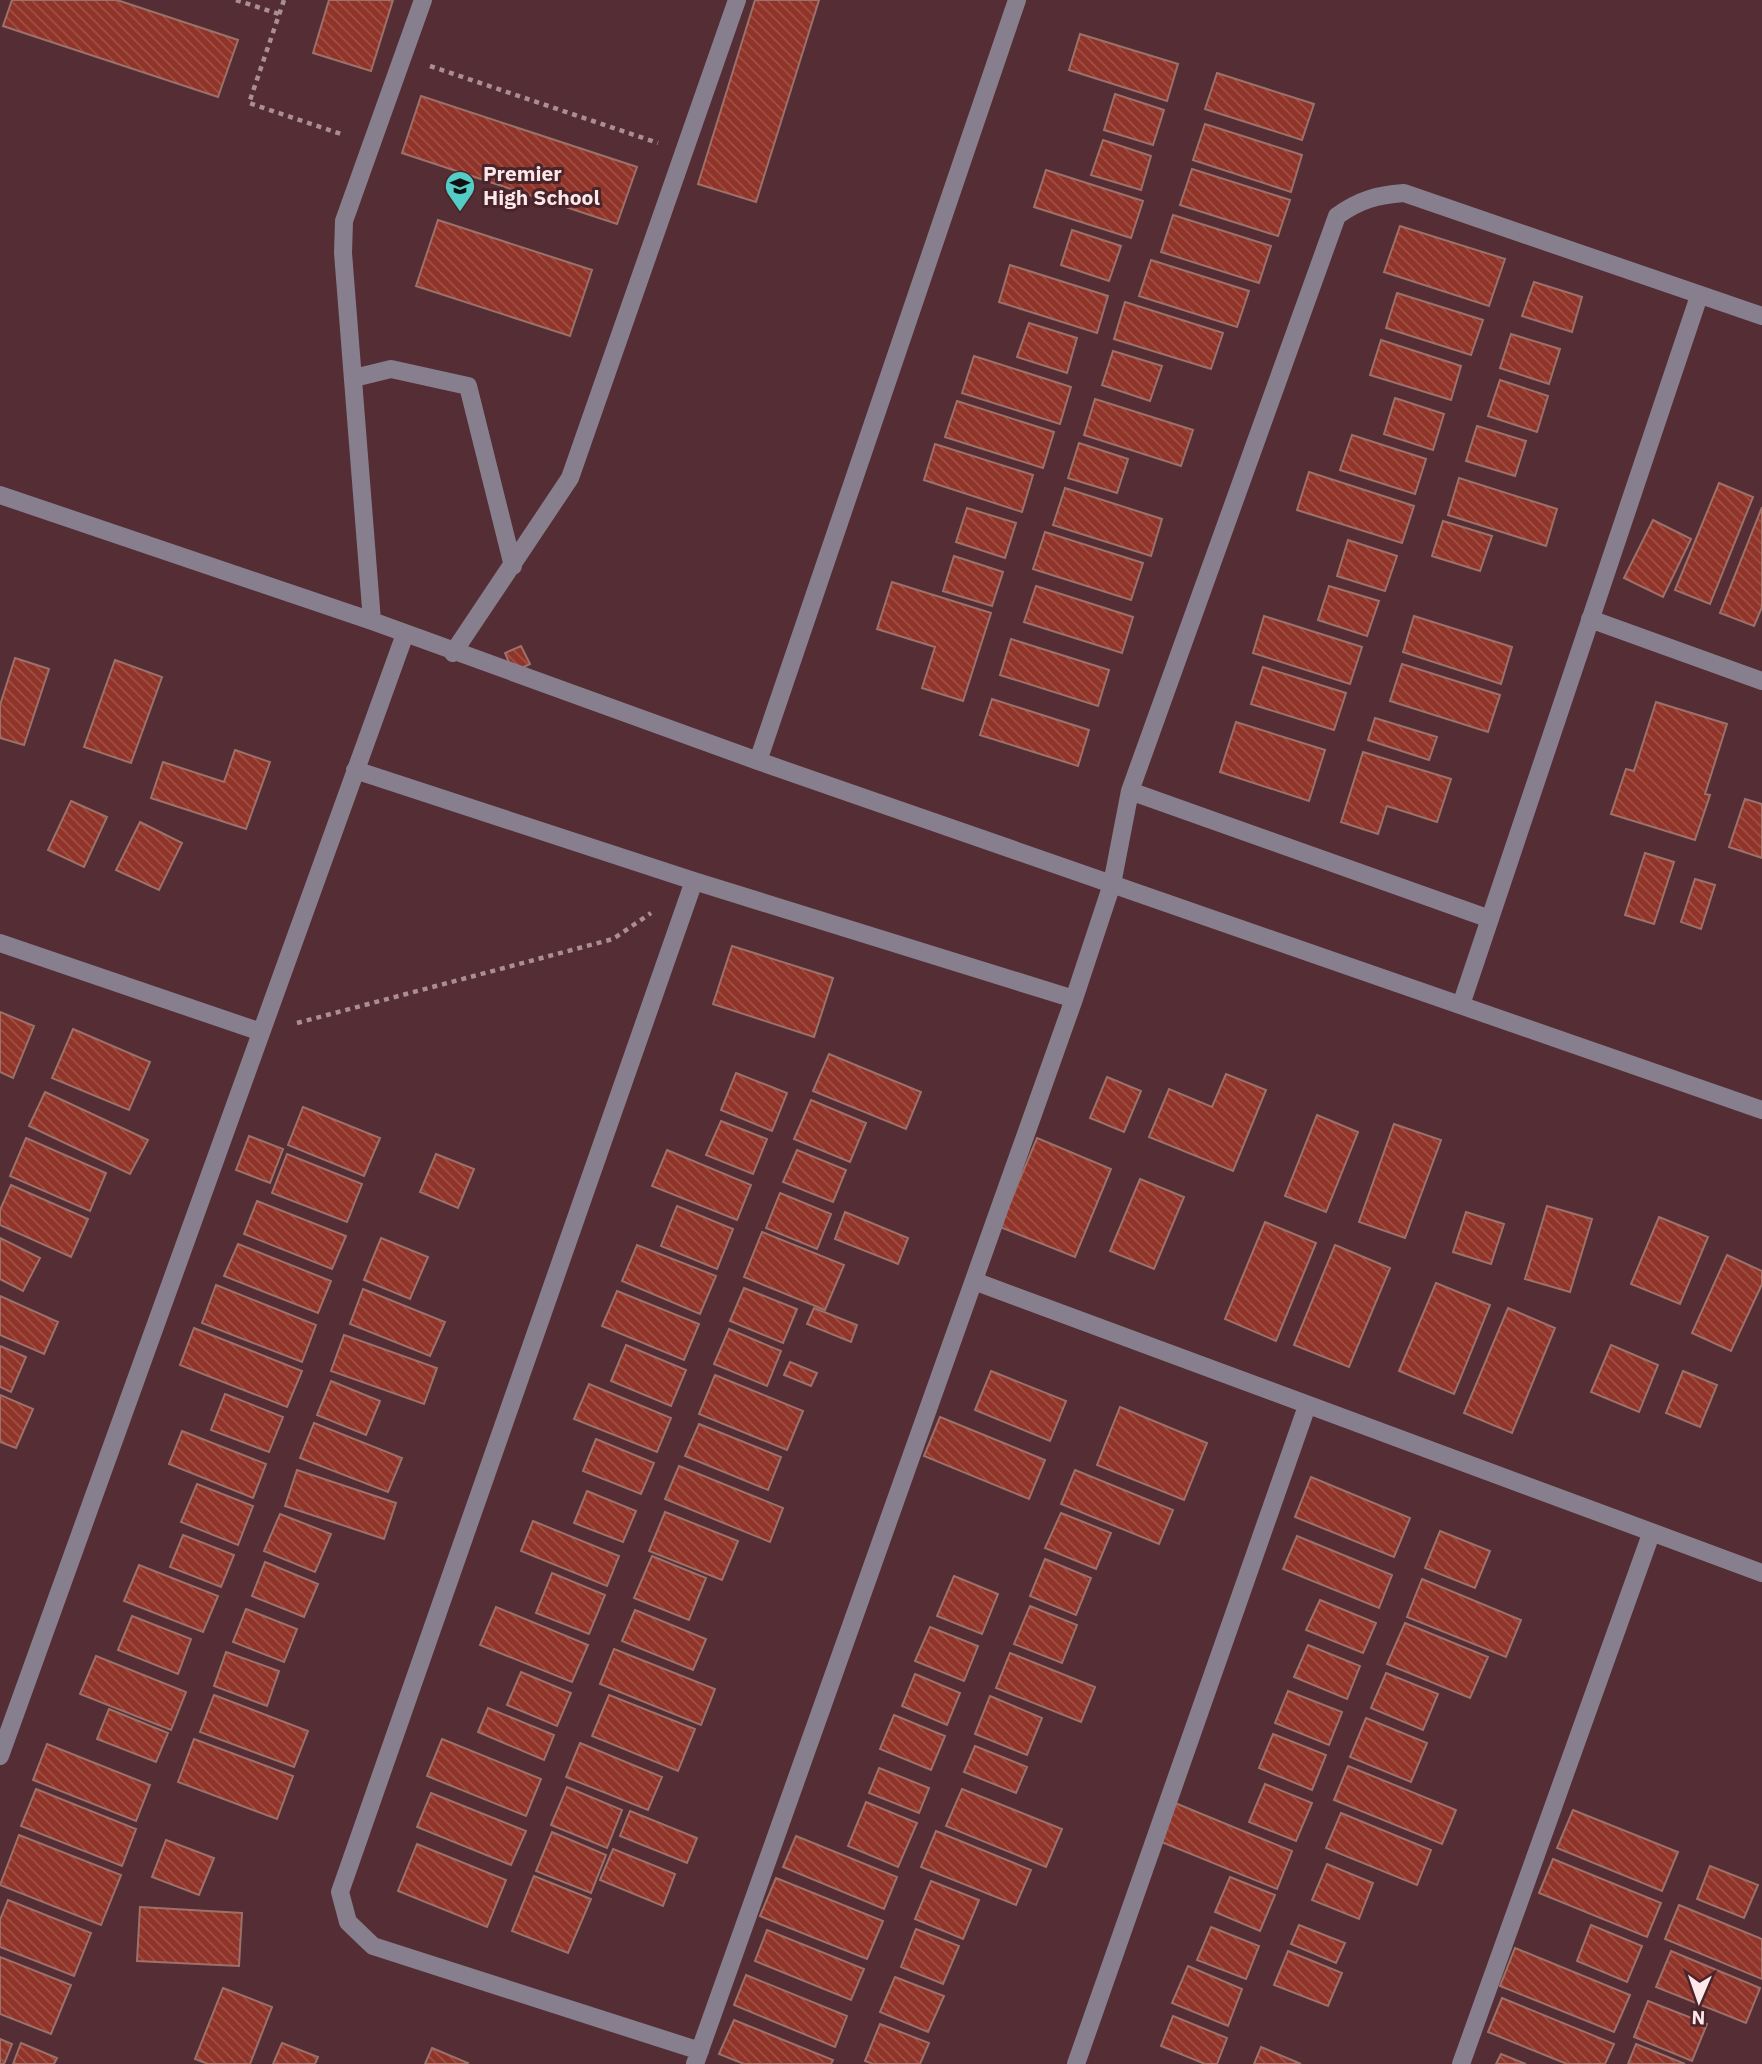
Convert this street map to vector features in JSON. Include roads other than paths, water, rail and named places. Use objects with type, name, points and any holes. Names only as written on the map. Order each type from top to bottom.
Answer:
[{"type":"street","points":[[372,621],[343,253],[344,221],[423,0]]},
{"type":"street","points":[[453,653],[570,478],[737,0]]},
{"type":"street","points":[[758,761],[1017,0]]},
{"type":"street","points":[[694,881],[340,1892],[348,1922],[373,1946],[697,2057],[1074,999],[1112,884],[1130,791],[1337,216],[1374,196],[1404,193],[1762,316]]},
{"type":"street","points":[[1461,1005],[1699,296]]},
{"type":"street","points":[[354,377],[391,369],[468,386],[513,566]]},
{"type":"street","points":[[0,495],[372,621],[453,653],[758,761],[1762,1110]]},
{"type":"street","points":[[1590,619],[1762,681]]},
{"type":"street","points":[[0,1756],[405,634]]},
{"type":"street","points":[[355,770],[694,881],[1074,999]]},
{"type":"street","points":[[1130,791],[1490,919]]},
{"type":"street","points":[[0,943],[261,1032]]},
{"type":"street","points":[[974,1281],[1762,1573]]},
{"type":"street","points":[[1076,2064],[1307,1406]]},
{"type":"street","points":[[1461,2064],[1651,1534]]},
{"type":"place","name":"Premier High School","points":[[460,213]]}]
